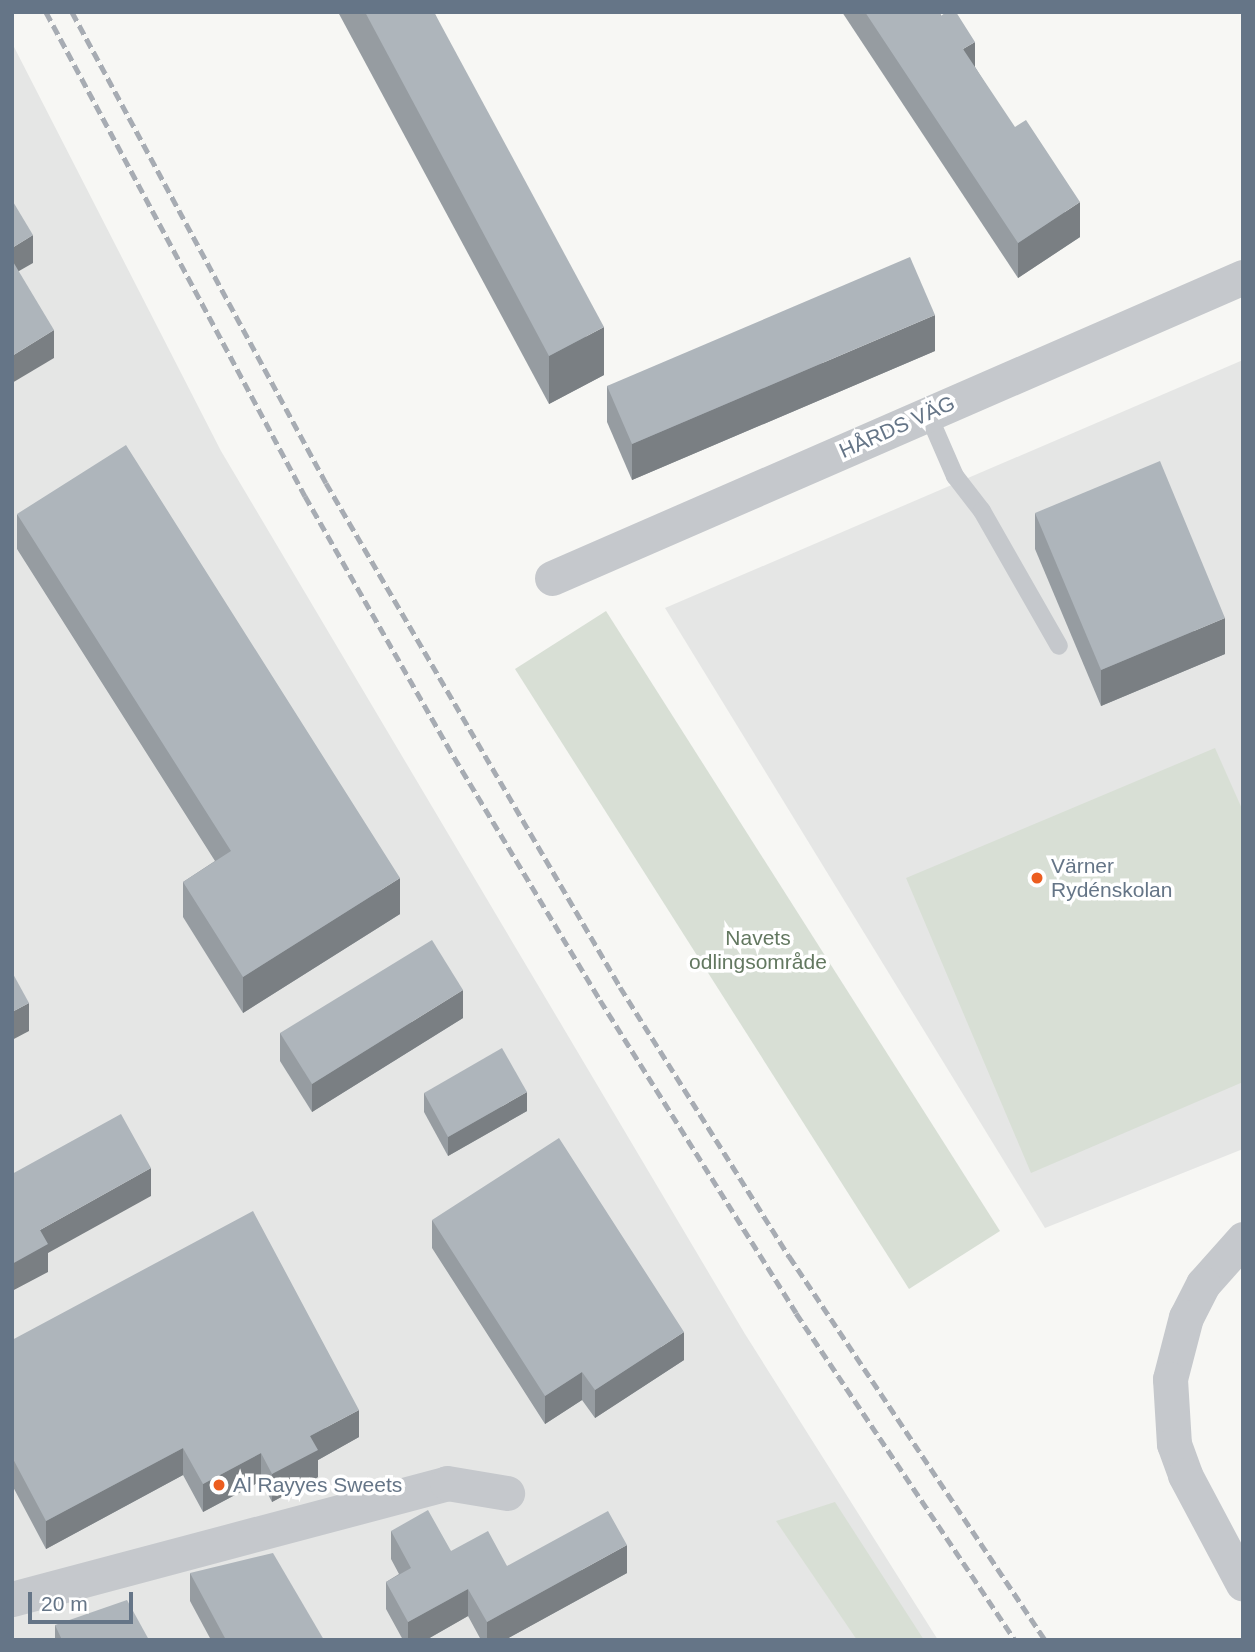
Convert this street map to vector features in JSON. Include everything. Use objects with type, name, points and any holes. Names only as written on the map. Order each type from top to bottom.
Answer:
[{"type":"street","name":"HÅRDS VÄG","points":[[552,578],[1243,277]]},
{"type":"street","points":[[1243,1239],[1203,1284],[1191,1306],[1170,1379],[1174,1444],[1185,1475],[1243,1584]]},
{"type":"street","points":[[12,1599],[447,1483],[507,1493]]},
{"type":"lane","points":[[928,414],[955,476],[982,511],[1059,646]]},
{"type":"shaded area","points":[[12,43],[221,451],[745,1334],[938,1640],[12,1640]]},
{"type":"shaded area","name":"Värner Rydénskolan","points":[[1243,360],[1243,1149],[1045,1228],[665,608]]},
{"type":"green space","name":"Navets odlingsområde","points":[[606,611],[1000,1231],[909,1289],[515,669]]},
{"type":"green space","points":[[1215,748],[1243,811],[1243,1082],[1031,1173],[906,878]]},
{"type":"green space","points":[[835,1502],[924,1640],[857,1640],[776,1521]]},
{"type":"building","points":[[365,12],[434,12],[604,327],[549,356]]},
{"type":"building","points":[[865,12],[939,12],[941,16],[946,12],[956,12],[975,42],[963,49],[1015,127],[1026,120],[1080,202],[1018,243]]},
{"type":"building","points":[[12,200],[33,235],[12,248]]},
{"type":"building","points":[[910,257],[935,315],[632,444],[607,386]]},
{"type":"building","points":[[12,260],[54,330],[12,356]]},
{"type":"building","points":[[126,445],[400,878],[243,977],[183,882],[231,851],[17,514]]},
{"type":"building","points":[[1160,461],[1225,618],[1101,670],[1035,513]]},
{"type":"building","points":[[432,940],[463,990],[312,1084],[280,1033]]},
{"type":"building","points":[[12,972],[29,1003],[12,1012]]},
{"type":"building","points":[[502,1048],[527,1092],[448,1137],[424,1093]]},
{"type":"building","points":[[121,1114],[151,1168],[40,1230],[48,1244],[12,1264],[12,1174]]},
{"type":"building","points":[[559,1138],[684,1332],[595,1390],[582,1372],[545,1396],[432,1220]]},
{"type":"building","points":[[253,1211],[359,1410],[310,1436],[318,1450],[272,1474],[261,1453],[203,1484],[183,1448],[46,1521],[12,1457],[12,1340]]},
{"type":"building","points":[[428,1510],[451,1551],[488,1531],[507,1566],[608,1511],[627,1545],[487,1622],[468,1589],[408,1622],[386,1582],[411,1568],[391,1531]]},
{"type":"building","points":[[273,1553],[324,1640],[226,1640],[190,1573]]},
{"type":"building","points":[[127,1600],[149,1640],[62,1640],[55,1625]]},
{"type":"railway","points":[[46,12],[305,496],[454,757],[600,1000],[796,1313],[1015,1640]]},
{"type":"railway","points":[[72,12],[326,483],[620,987],[789,1256],[1045,1640]]},
{"type":"place","name":"Värner Rydénskolan","points":[[1037,878]]},
{"type":"place","name":"Al Rayyes Sweets","points":[[219,1485]]}]
